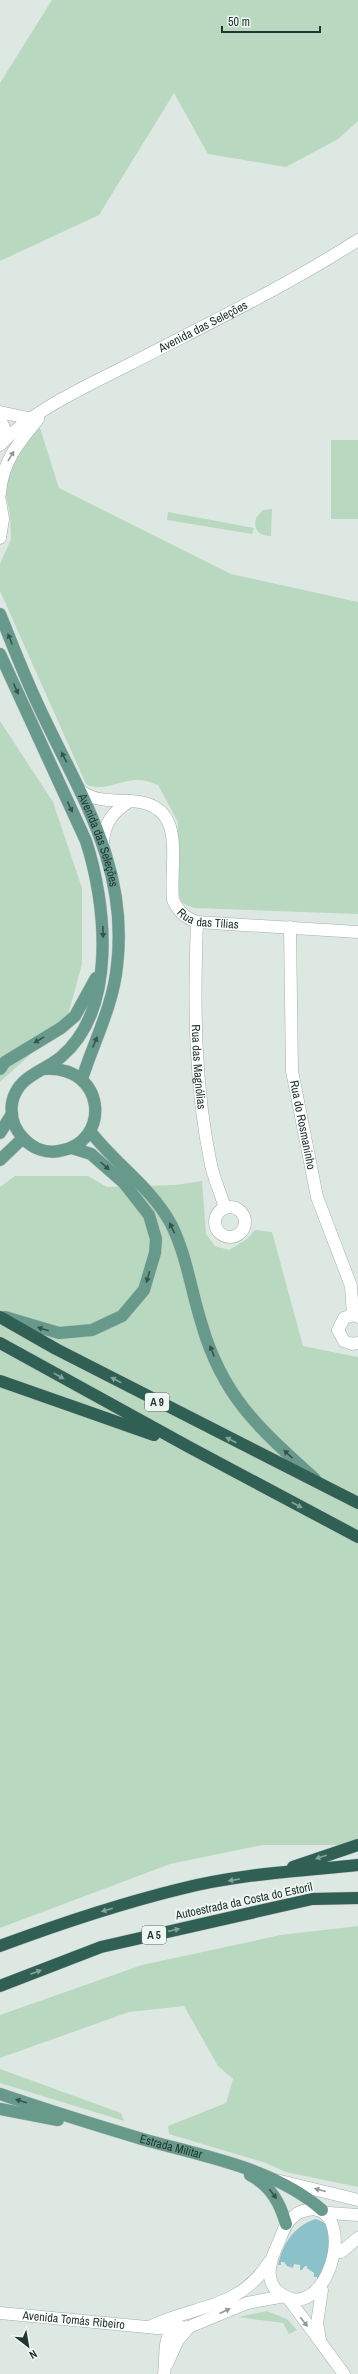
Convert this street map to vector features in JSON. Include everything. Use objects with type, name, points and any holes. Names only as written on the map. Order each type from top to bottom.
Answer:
[{"type":"highway","name":"A 9","points":[[0,1316],[56,1350],[358,1503]]},
{"type":"highway","name":"A 9","points":[[0,1343],[189,1447],[358,1537]]},
{"type":"highway","points":[[0,1381],[189,1447]]},
{"type":"highway","points":[[272,1873],[358,1845]]},
{"type":"highway","name":"Autoestrada da Costa do Estoril","points":[[0,1946],[72,1920],[181,1888],[272,1873],[358,1865]]},
{"type":"highway","name":"Autoestrada da Costa do Estoril","points":[[0,1986],[101,1947],[312,1899],[358,1898]]},
{"type":"main road","name":"Avenida das Seleções","points":[[0,614],[39,709],[82,792],[103,842],[111,871],[115,895],[119,945],[117,967],[110,1006],[82,1079]]},
{"type":"main road","name":"Avenida das Seleções","points":[[0,654],[86,841],[94,864],[102,917],[100,970],[96,994],[88,1017],[78,1036],[60,1058],[44,1069],[32,1074],[23,1081],[16,1091],[12,1103],[12,1114],[15,1127],[22,1138]]},
{"type":"main road","points":[[0,1069],[5,1062],[61,1028],[75,1016],[100,970]]},
{"type":"main road","name":"Avenida das Seleções","points":[[44,1069],[57,1068],[71,1071],[82,1079],[91,1090],[95,1104],[95,1118],[90,1131],[82,1141],[72,1148]]},
{"type":"main road","name":"Avenida das Seleções","points":[[0,1134],[12,1114]]},
{"type":"main road","points":[[90,1131],[103,1148],[130,1172],[153,1197],[171,1224],[187,1264],[202,1326],[232,1395],[257,1426],[317,1481]]},
{"type":"main road","points":[[0,1160],[22,1138],[33,1146],[46,1151],[59,1151],[72,1148],[91,1154],[124,1183],[149,1215],[156,1238],[155,1253],[144,1290],[122,1316],[92,1330],[59,1333],[0,1316]]},
{"type":"main road","name":"Estrada Militar","points":[[0,2094],[276,2180],[298,2192],[326,2211]]},
{"type":"main road","name":"Estrada Militar","points":[[0,2109],[112,2130]]},
{"type":"main road","name":"Estrada Militar","points":[[230,2165],[266,2186],[280,2205],[286,2224]]},
{"type":"street","name":"Avenida das Seleções","points":[[1,444],[32,419],[95,382],[316,267],[358,240]]},
{"type":"street","name":"Avenida das Seleções","points":[[0,493],[2,473],[10,456],[46,411]]},
{"type":"street","points":[[0,412],[32,419]]},
{"type":"street","points":[[0,419],[5,430],[1,444]]},
{"type":"street","points":[[0,501],[3,519],[0,538]]},
{"type":"street","name":"Rua das Tílias","points":[[82,792],[100,800],[142,802],[157,807],[166,815],[173,835],[173,900],[182,915],[197,922],[358,932]]},
{"type":"street","points":[[103,842],[104,828],[109,817],[130,801]]},
{"type":"street","name":"Rua das Magnólias","points":[[197,922],[194,1013],[198,1080],[211,1166],[225,1208]]},
{"type":"street","name":"Rua do Rosmaninho","points":[[290,927],[292,1071],[317,1197],[351,1286],[355,1316]]},
{"type":"street","points":[[355,1316],[341,1321],[339,1334],[348,1344],[358,1343]]},
{"type":"street","name":"Estrada Militar","points":[[276,2180],[358,2200]]},
{"type":"street","points":[[164,2372],[164,2346],[173,2329],[208,2308],[240,2293],[251,2285],[270,2261],[286,2224],[299,2213],[314,2209],[358,2215]]},
{"type":"street","points":[[322,2344],[317,2323],[322,2290],[341,2252],[343,2244],[340,2228],[326,2211]]},
{"type":"street","points":[[341,2252],[358,2238]]},
{"type":"street","points":[[270,2261],[270,2277],[280,2294],[297,2300],[307,2298],[322,2290]]},
{"type":"street","points":[[286,2297],[344,2374]]},
{"type":"street","name":"Avenida Tomás Ribeiro","points":[[0,2313],[173,2329],[190,2327],[247,2303],[286,2297]]},
{"type":"street","points":[[164,2346],[148,2327],[166,2318],[208,2308]]},
{"type":"street","points":[[164,2372],[178,2340],[190,2327]]},
{"type":"green space","points":[[52,0],[358,0],[358,121],[338,139],[286,167],[208,154],[174,93],[99,215],[0,261],[0,83]]},
{"type":"green space","points":[[40,428],[59,488],[231,574],[358,602],[358,914],[195,908],[188,906],[181,900],[178,890],[178,822],[158,785],[140,780],[126,781],[99,787],[86,784],[0,591],[0,564],[11,539],[10,514],[5,491],[6,473],[30,432]]},
{"type":"green space","points":[[331,440],[358,440],[358,519],[331,519]]},
{"type":"green space","points":[[272,509],[271,536],[260,534],[255,526],[256,518],[263,510]]},
{"type":"green space","points":[[168,512],[254,528],[252,534],[167,520]]},
{"type":"green space","points":[[0,721],[53,802],[82,888],[82,964],[68,1015],[41,1045],[0,1082]]},
{"type":"green space","points":[[15,1176],[88,1176],[107,1187],[175,1185],[202,1181],[206,1234],[215,1246],[229,1250],[247,1239],[255,1230],[272,1232],[303,1346],[358,1357],[358,1845],[262,1845],[170,1864],[0,1928],[0,1187]]},
{"type":"green space","points":[[358,1926],[358,2187],[286,2172],[266,2163],[169,2134],[168,2126],[226,2103],[233,2079],[218,2066],[184,2006],[129,2012],[0,2058],[0,2015],[142,1965],[281,1935]]},
{"type":"green space","points":[[0,2069],[121,2113],[124,2121],[0,2083]]},
{"type":"green space","points":[[267,2311],[287,2319],[297,2330],[289,2334],[283,2323],[238,2317]]},
{"type":"water","points":[[316,2219],[325,2223],[330,2228],[329,2256],[317,2281],[317,2277],[314,2277],[314,2273],[307,2268],[307,2266],[300,2270],[300,2265],[294,2264],[293,2268],[287,2266],[284,2262],[281,2262],[281,2265],[278,2265],[283,2249],[291,2236],[296,2230]]}]
